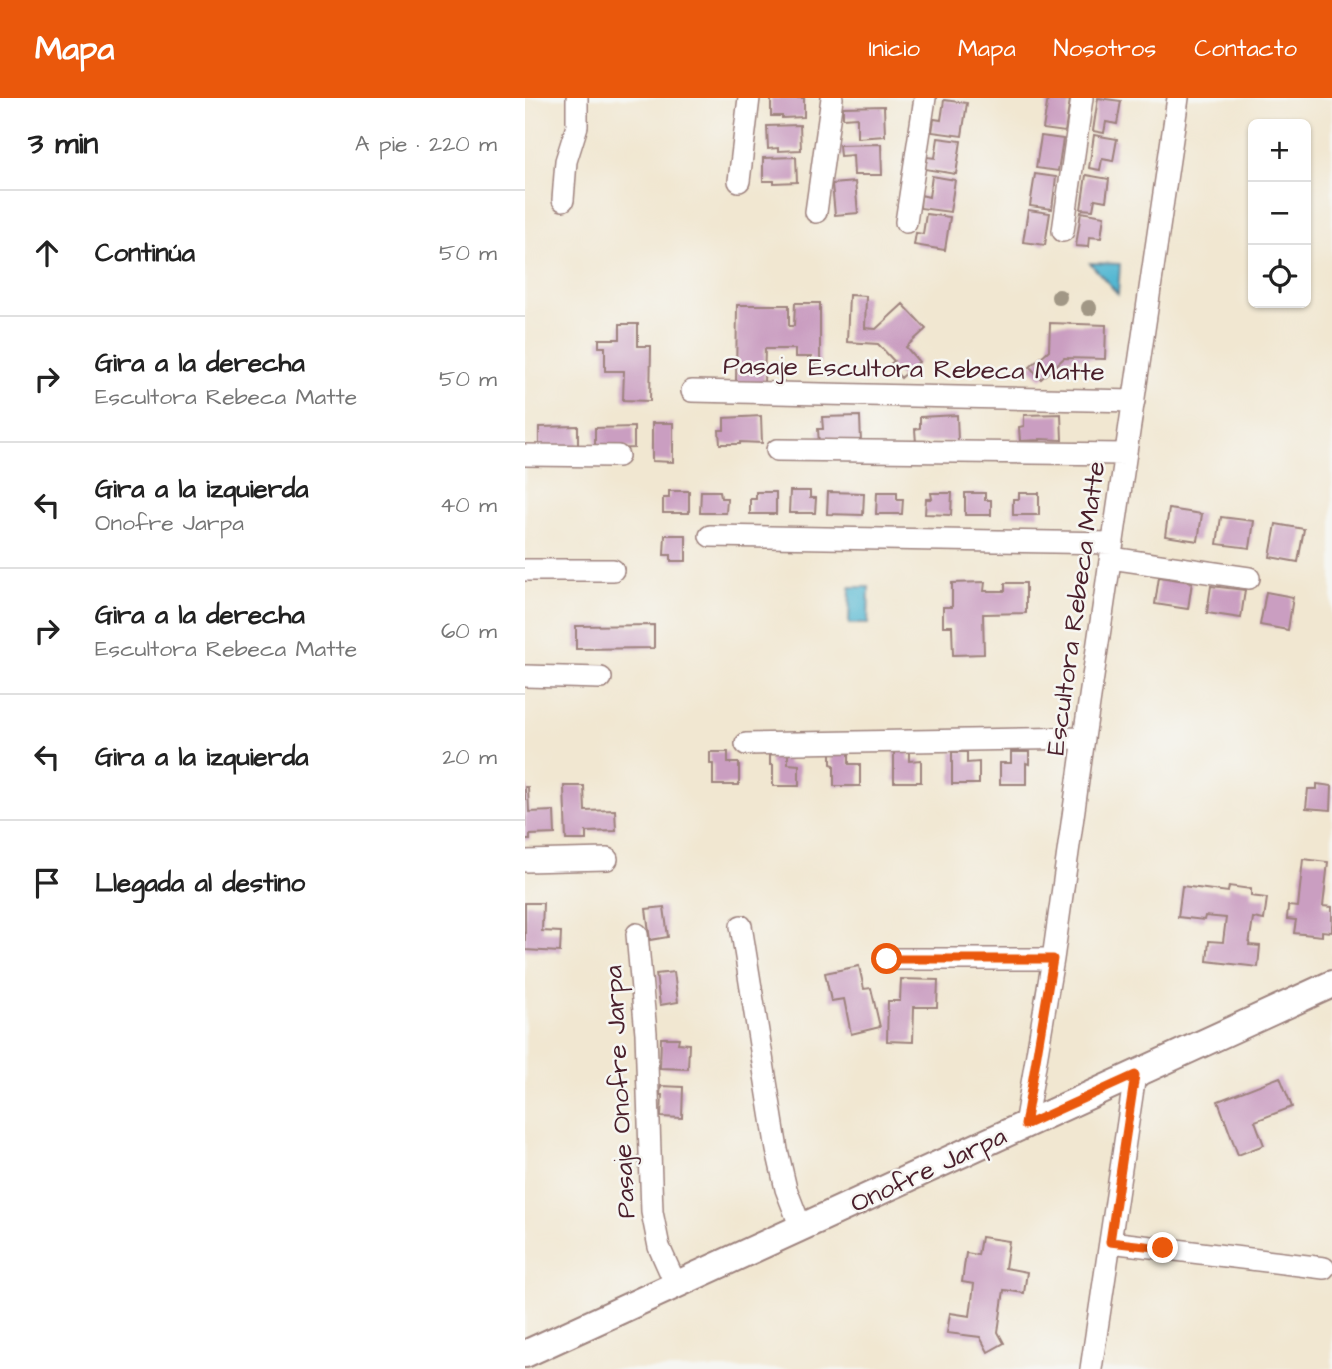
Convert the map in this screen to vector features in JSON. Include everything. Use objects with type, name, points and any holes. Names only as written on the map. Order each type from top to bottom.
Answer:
[{"type":"street","points":[[563,200],[566,161],[577,125],[577,98]]},
{"type":"street","points":[[739,181],[749,98]]},
{"type":"street","points":[[816,212],[832,98]]},
{"type":"street","points":[[906,222],[925,98]]},
{"type":"street","points":[[1063,231],[1082,98]]},
{"type":"street","name":"Escultora Rebeca Matte","points":[[1025,1125],[1053,959],[1178,98]]},
{"type":"street","name":"Pasaje Escultora Rebeca Matte","points":[[692,391],[1134,401]]},
{"type":"street","points":[[777,450],[1126,454]]},
{"type":"street","points":[[525,455],[618,456]]},
{"type":"street","points":[[710,536],[1112,550],[1249,578]]},
{"type":"street","points":[[525,570],[613,570]]},
{"type":"street","points":[[525,676],[601,678]]},
{"type":"street","points":[[746,744],[1084,738]]},
{"type":"street","points":[[525,861],[607,859]]},
{"type":"street","points":[[740,926],[777,1150],[786,1189],[801,1228]]},
{"type":"street","name":"Pasaje Onofre Jarpa","points":[[637,934],[646,1033],[652,1212],[659,1247],[675,1285]]},
{"type":"street","points":[[887,959],[1053,959]]},
{"type":"street","name":"Onofre Jarpa","points":[[525,1354],[1332,985]]},
{"type":"street","points":[[1091,1369],[1135,1075]]},
{"type":"street","points":[[1110,1242],[1324,1268]]},
{"type":"water","points":[[1090,263],[1120,264],[1118,294]]},
{"type":"water","points":[[850,587],[869,587],[868,624],[849,624]]},
{"type":"building","points":[[771,98],[804,98],[804,117],[771,116]]},
{"type":"building","points":[[1048,98],[1070,100],[1065,132],[1043,129]]},
{"type":"building","points":[[1098,98],[1121,101],[1117,124],[1106,122],[1104,133],[1093,131]]},
{"type":"building","points":[[944,100],[967,103],[962,136],[932,132],[934,119],[941,120]]},
{"type":"building","points":[[884,106],[885,136],[857,138],[857,117],[843,118],[843,107]]},
{"type":"building","points":[[800,125],[801,150],[768,149],[767,126]]},
{"type":"building","points":[[1094,135],[1117,139],[1113,161],[1102,159],[1100,170],[1089,168]]},
{"type":"building","points":[[1041,136],[1063,139],[1058,171],[1036,168]]},
{"type":"building","points":[[938,138],[961,141],[956,174],[925,169],[927,157],[935,158]]},
{"type":"building","points":[[881,144],[882,175],[854,175],[853,155],[840,156],[839,145]]},
{"type":"building","points":[[796,157],[797,182],[763,181],[763,158]]},
{"type":"building","points":[[1035,174],[1056,177],[1052,209],[1030,206]]},
{"type":"building","points":[[1086,175],[1109,179],[1106,201],[1095,199],[1093,210],[1081,209]]},
{"type":"building","points":[[932,176],[955,180],[950,212],[920,208],[921,195],[929,197]]},
{"type":"building","points":[[855,182],[858,213],[835,215],[832,184]]},
{"type":"building","points":[[1028,210],[1050,213],[1045,245],[1023,242]]},
{"type":"building","points":[[1081,212],[1104,216],[1101,238],[1089,237],[1088,247],[1076,246]]},
{"type":"building","points":[[926,214],[950,217],[945,250],[914,245],[916,233],[923,234]]},
{"type":"building","points":[[849,295],[866,296],[865,328],[876,329],[903,304],[926,329],[906,347],[919,362],[901,378],[889,365],[894,361],[878,344],[847,342]]},
{"type":"building","points":[[795,303],[820,303],[820,364],[811,364],[811,357],[795,357],[795,349],[765,349],[764,383],[736,383],[737,305],[789,305],[789,326],[794,326]]},
{"type":"building","points":[[1050,323],[1106,325],[1105,359],[1064,358],[1041,379],[1030,367],[1049,350]]},
{"type":"building","points":[[620,324],[638,324],[638,346],[651,346],[650,401],[623,400],[624,371],[605,371],[605,347],[599,347],[599,339],[620,339]]},
{"type":"building","points":[[1061,414],[1062,440],[1020,441],[1019,427],[1024,426],[1024,415]]},
{"type":"building","points":[[957,415],[958,442],[916,443],[915,429],[920,428],[920,417]]},
{"type":"building","points":[[761,416],[762,443],[720,444],[719,430],[724,430],[724,418]]},
{"type":"building","points":[[860,416],[861,443],[819,444],[818,429],[823,429],[822,417]]},
{"type":"building","points":[[652,423],[673,423],[673,462],[652,461]]},
{"type":"building","points":[[578,426],[578,447],[539,447],[539,427]]},
{"type":"building","points":[[634,427],[634,448],[595,449],[595,428]]},
{"type":"building","points":[[669,491],[689,491],[689,513],[663,513],[663,498],[669,498]]},
{"type":"building","points":[[701,491],[720,491],[721,498],[727,498],[726,513],[700,513]]},
{"type":"building","points":[[790,491],[810,491],[810,498],[816,498],[815,513],[789,513]]},
{"type":"building","points":[[756,492],[776,492],[776,514],[750,514],[750,499],[756,499]]},
{"type":"building","points":[[828,492],[864,493],[863,515],[827,514]]},
{"type":"building","points":[[877,492],[897,492],[897,499],[903,499],[902,514],[876,514]]},
{"type":"building","points":[[931,493],[952,493],[951,515],[925,514],[926,499],[932,499]]},
{"type":"building","points":[[965,493],[985,493],[985,500],[991,500],[991,515],[965,515]]},
{"type":"building","points":[[1019,493],[1039,493],[1039,515],[1013,515],[1013,499],[1019,499]]},
{"type":"building","points":[[1169,509],[1202,514],[1198,541],[1165,536]]},
{"type":"building","points":[[1221,517],[1254,521],[1250,548],[1217,544]]},
{"type":"building","points":[[1276,524],[1304,529],[1298,562],[1270,557]]},
{"type":"building","points":[[665,535],[686,535],[686,561],[671,561],[671,555],[664,555]]},
{"type":"building","points":[[1159,577],[1192,582],[1188,609],[1155,604]]},
{"type":"building","points":[[985,582],[984,591],[1005,591],[1005,583],[1026,583],[1026,613],[983,614],[984,654],[953,655],[952,626],[943,626],[943,607],[952,607],[952,583]]},
{"type":"building","points":[[1211,586],[1245,590],[1241,618],[1207,613]]},
{"type":"building","points":[[1266,592],[1293,597],[1288,630],[1260,625]]},
{"type":"building","points":[[654,625],[654,648],[576,649],[576,626]]},
{"type":"building","points":[[894,750],[909,750],[909,761],[921,760],[921,782],[894,782]]},
{"type":"building","points":[[710,752],[728,752],[728,763],[739,763],[739,785],[713,785]]},
{"type":"building","points":[[952,752],[967,752],[967,763],[979,762],[979,784],[952,784]]},
{"type":"building","points":[[1011,752],[1029,752],[1026,784],[1000,784],[1000,763],[1011,763]]},
{"type":"building","points":[[770,753],[788,753],[788,764],[799,765],[799,786],[773,786]]},
{"type":"building","points":[[831,753],[849,753],[849,764],[860,764],[860,786],[834,786]]},
{"type":"building","points":[[1317,784],[1332,786],[1331,810],[1306,808],[1308,789],[1317,789]]},
{"type":"building","points":[[564,786],[584,786],[585,811],[615,810],[616,831],[586,832],[586,840],[566,840]]},
{"type":"building","points":[[525,787],[528,787],[529,812],[554,811],[555,834],[530,835],[530,840],[525,840]]},
{"type":"building","points":[[1303,859],[1328,862],[1323,906],[1332,907],[1332,932],[1322,931],[1322,936],[1294,933],[1296,920],[1287,919],[1288,906],[1298,907]]},
{"type":"building","points":[[1182,886],[1228,892],[1229,886],[1251,889],[1251,896],[1267,898],[1264,920],[1253,918],[1249,945],[1260,946],[1258,967],[1207,961],[1209,941],[1223,942],[1226,918],[1205,916],[1204,920],[1178,917]]},
{"type":"building","points":[[525,903],[543,903],[542,931],[561,932],[560,952],[525,950]]},
{"type":"building","points":[[664,907],[668,937],[650,940],[646,909]]},
{"type":"building","points":[[859,966],[864,989],[871,988],[880,1027],[851,1034],[844,999],[831,1001],[825,973]]},
{"type":"building","points":[[674,972],[678,1002],[660,1005],[656,974]]},
{"type":"building","points":[[901,979],[938,980],[937,1007],[914,1007],[913,1042],[887,1041],[888,1001],[900,1001]]},
{"type":"building","points":[[661,1038],[679,1038],[678,1043],[689,1044],[688,1069],[660,1068]]},
{"type":"building","points":[[1280,1077],[1292,1107],[1255,1121],[1264,1145],[1238,1155],[1218,1101]]},
{"type":"building","points":[[661,1086],[683,1087],[682,1118],[661,1117]]},
{"type":"building","points":[[981,1237],[1009,1241],[1005,1268],[1027,1272],[1024,1293],[1004,1290],[998,1332],[1004,1343],[988,1352],[980,1337],[947,1333],[950,1313],[970,1316],[974,1284],[962,1282],[966,1253],[978,1255]]},
{"type":"route","points":[[887,959],[1053,959],[1025,1125],[1135,1075],[1110,1242],[1163,1248]]}]
